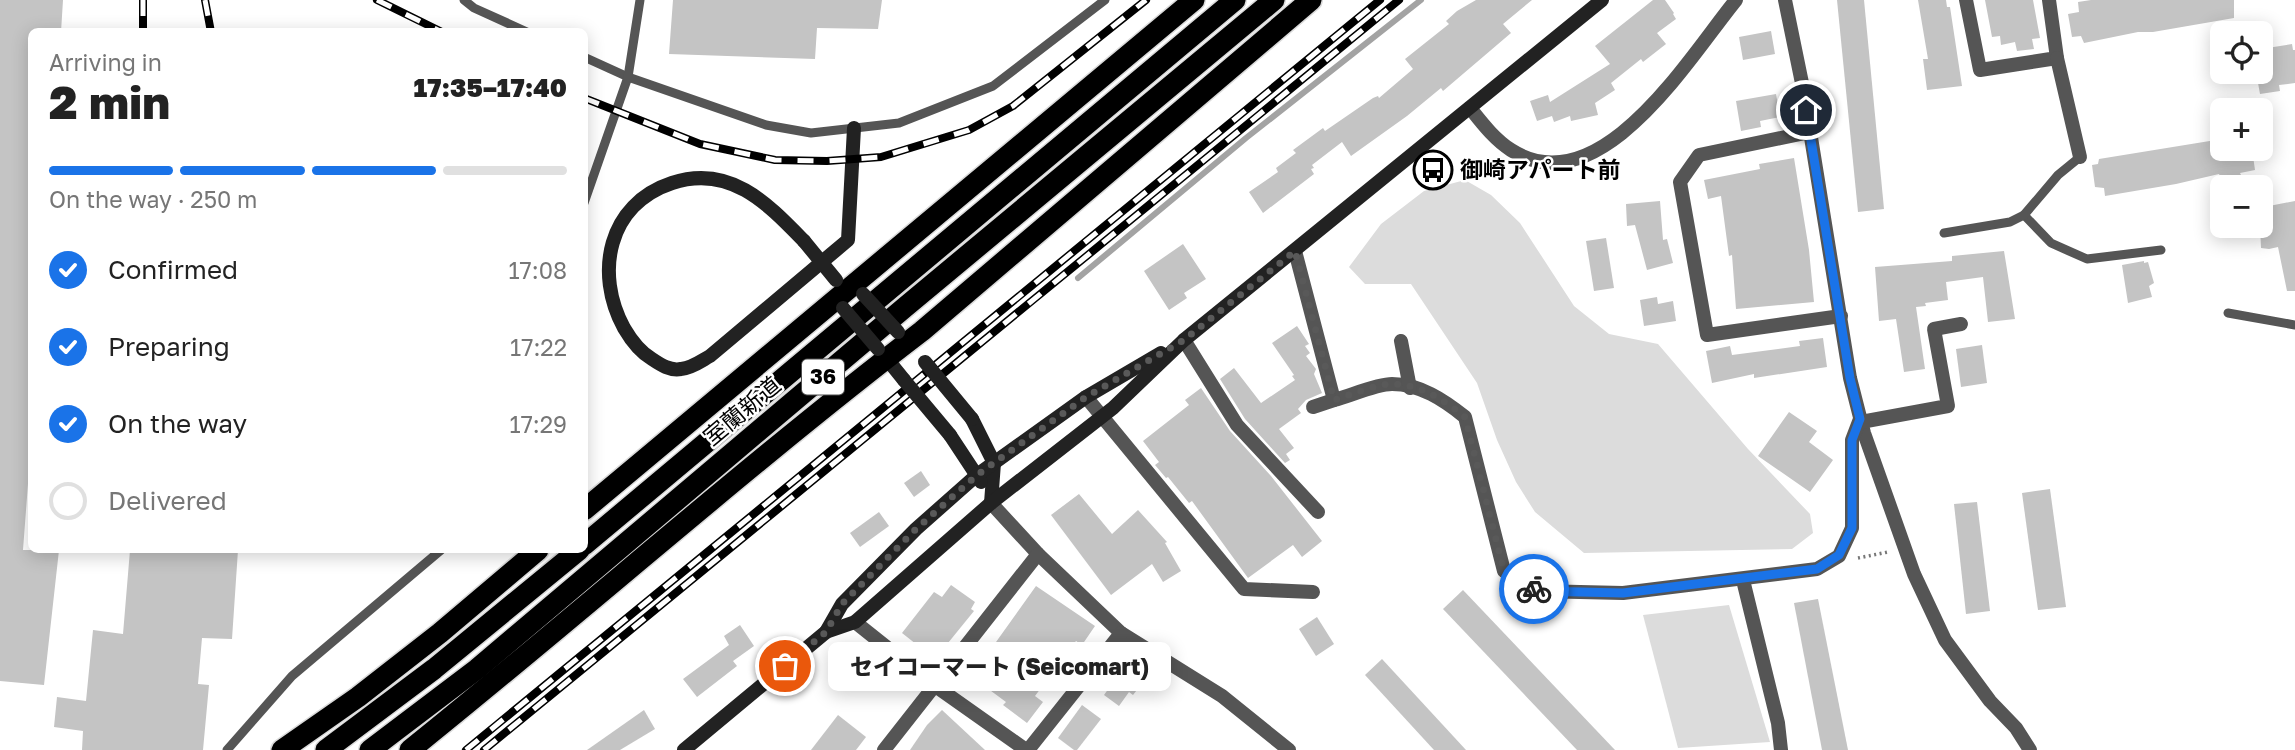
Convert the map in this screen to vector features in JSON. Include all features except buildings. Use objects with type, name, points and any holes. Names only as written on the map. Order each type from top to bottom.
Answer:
[{"type":"highway","points":[[588,507],[1194,0]]},
{"type":"highway","name":"室蘭新道","points":[[588,542],[1235,0]]},
{"type":"highway","name":"室蘭新道","points":[[370,750],[477,669],[1274,0]]},
{"type":"highway","points":[[410,750],[515,666],[882,354],[1311,0]]},
{"type":"highway","points":[[282,750],[358,697],[440,633],[534,553]]},
{"type":"highway","points":[[326,750],[433,669],[575,553]]},
{"type":"street","points":[[826,632],[855,622],[991,503],[1102,417],[1184,340],[1602,0]]},
{"type":"street","points":[[1470,108],[1488,131],[1511,150],[1539,160],[1575,160],[1604,146],[1628,130],[1667,89],[1736,0]]},
{"type":"street","points":[[1785,0],[1810,132],[1850,378],[1861,420],[1904,548],[1945,640],[1990,701],[2016,728],[2031,750]]},
{"type":"street","points":[[1966,0],[1980,70],[2057,58]]},
{"type":"street","points":[[2049,0],[2057,58],[2080,157]]},
{"type":"street","points":[[853,128],[848,240],[710,356],[693,366],[679,370],[664,367],[646,356],[631,340],[618,317],[611,294],[608,269],[612,242],[623,219],[639,201],[660,187],[682,180],[705,178],[748,190],[804,242],[846,293],[882,354],[950,435],[977,475],[991,503],[1038,554],[1121,633],[1222,696],[1289,750]]},
{"type":"street","points":[[1810,132],[1699,155],[1680,182],[1707,335],[1841,316]]},
{"type":"street","points":[[1295,251],[1334,400]]},
{"type":"street","points":[[846,293],[903,337],[972,419],[994,463],[991,503]]},
{"type":"street","points":[[1861,420],[1948,406],[1934,329],[1961,324]]},
{"type":"street","points":[[684,750],[826,632],[842,604],[916,529],[977,475],[1086,397],[1184,340]]},
{"type":"street","points":[[1184,340],[1237,425],[1318,512]]},
{"type":"street","points":[[1401,341],[1410,388]]},
{"type":"street","points":[[1313,407],[1391,384],[1423,390],[1446,402],[1465,417],[1504,571],[1537,591],[1623,593],[1817,569],[1839,555],[1852,528],[1852,440],[1861,420]]},
{"type":"street","points":[[1086,397],[1244,590],[1313,592]]},
{"type":"street","points":[[884,750],[1038,554]]},
{"type":"street","points":[[1743,580],[1778,723],[1781,750]]},
{"type":"street","points":[[855,622],[934,685],[1027,750],[1121,633]]},
{"type":"lane","points":[[464,0],[474,8],[518,28]]},
{"type":"lane","points":[[588,192],[628,77],[640,0]]},
{"type":"lane","points":[[588,59],[628,77],[766,125],[811,133],[899,123],[993,86],[1105,0]]},
{"type":"lane","points":[[1944,233],[2010,222],[2024,215],[2059,175],[2080,157]]},
{"type":"lane","points":[[2024,215],[2051,243],[2087,259],[2161,250]]},
{"type":"lane","points":[[2228,313],[2295,326]]},
{"type":"lane","points":[[227,750],[292,676],[437,553]]},
{"type":"path","points":[[1839,555],[1849,560],[1904,548]]},
{"type":"shaded area","points":[[1465,180],[1491,195],[1520,223],[1574,306],[1609,334],[1658,344],[1748,449],[1810,514],[1813,533],[1792,549],[1584,553],[1535,512],[1516,482],[1497,440],[1477,383],[1411,284],[1365,284],[1349,267],[1381,224],[1424,191]]},
{"type":"shaded area","points":[[1729,605],[1770,742],[1678,748],[1643,615]]},
{"type":"waterway","points":[[1078,278],[1246,138],[1421,0]]},
{"type":"railway","points":[[143,0],[143,28]]},
{"type":"railway","points":[[205,0],[210,28]]},
{"type":"railway","points":[[377,0],[434,28]]},
{"type":"railway","points":[[588,100],[700,144],[775,160],[827,161],[881,157],[969,130],[1013,106],[1146,0]]},
{"type":"railway","points":[[466,750],[1380,0]]},
{"type":"railway","points":[[484,750],[1399,0]]},
{"type":"way so far","points":[[785,666],[826,632],[842,604],[916,529],[977,475],[1086,397],[1184,340],[1295,251],[1334,400],[1391,384],[1423,390],[1446,402],[1465,417],[1504,571],[1534,589]]},
{"type":"place","name":"御崎アパート前","points":[[1433,170]]},
{"type":"place","name":"セイコーマート (Seicomart)","points":[[785,666]]},
{"type":"route","points":[[1534,589],[1623,593],[1743,580],[1817,569],[1839,555],[1852,528],[1852,440],[1860,419],[1850,378],[1806,110]]}]
